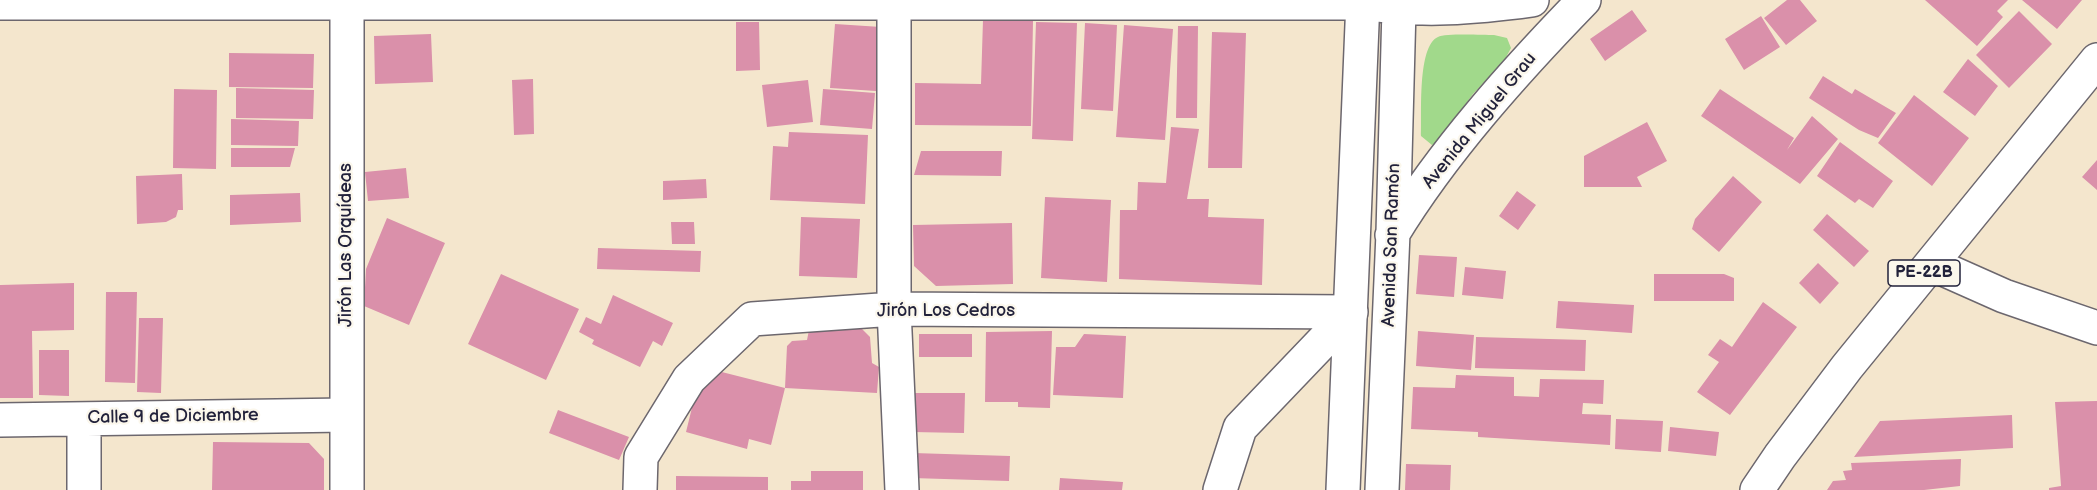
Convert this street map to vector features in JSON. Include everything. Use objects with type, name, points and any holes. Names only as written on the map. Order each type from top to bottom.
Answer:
[{"type":"main road","points":[[0,3],[1363,1],[1482,7],[1532,0]]},
{"type":"main road","name":"Avenida Miguel Grau","points":[[1351,312],[1393,233],[1438,170],[1493,99],[1584,0]]},
{"type":"main road","points":[[1343,490],[1363,1]]},
{"type":"main road","name":"Jirón Las Orquídeas","points":[[347,2],[347,490]]},
{"type":"main road","points":[[894,2],[894,309],[902,490]]},
{"type":"main road","name":"Avenida San Ramón","points":[[1382,490],[1393,233],[1398,4]]},
{"type":"main road","name":"PE-22B","points":[[1757,490],[1847,367],[2097,60]]},
{"type":"main road","points":[[1932,264],[2004,296],[2097,328]]},
{"type":"main road","name":"Jirón Los Cedros","points":[[640,490],[641,457],[689,379],[752,319],[894,309],[1351,312]]},
{"type":"main road","points":[[1220,490],[1240,428],[1351,312]]},
{"type":"main road","name":"Calle 9 de Diciembre","points":[[0,420],[346,415]]},
{"type":"main road","points":[[84,419],[84,490]]},
{"type":"green space","points":[[1494,35],[1507,38],[1511,48],[1504,61],[1473,94],[1443,140],[1432,145],[1421,136],[1422,82],[1431,43],[1442,36]]},
{"type":"building","points":[[1787,0],[1800,0],[1817,21],[1786,45],[1764,18]]},
{"type":"building","points":[[1925,0],[2008,0],[1997,11],[2003,17],[1977,46]]},
{"type":"building","points":[[2022,0],[2082,0],[2057,29]]},
{"type":"building","points":[[1632,10],[1647,31],[1605,61],[1590,39]]},
{"type":"building","points":[[2019,11],[2052,44],[2009,88],[1976,55]]},
{"type":"building","points":[[1761,16],[1780,47],[1744,70],[1725,39]]},
{"type":"building","points":[[983,20],[1033,21],[1031,126],[915,125],[915,83],[981,84]]},
{"type":"building","points":[[736,22],[759,22],[760,70],[736,71]]},
{"type":"building","points":[[1036,22],[1077,23],[1073,141],[1032,139]]},
{"type":"building","points":[[1085,23],[1117,25],[1113,111],[1081,109]]},
{"type":"building","points":[[835,24],[881,27],[876,91],[830,88]]},
{"type":"building","points":[[1124,25],[1173,29],[1165,140],[1116,137]]},
{"type":"building","points":[[1178,26],[1198,26],[1197,118],[1176,118]]},
{"type":"building","points":[[1212,32],[1246,33],[1242,168],[1208,168]]},
{"type":"building","points":[[431,34],[433,82],[375,84],[374,36]]},
{"type":"building","points":[[229,53],[314,54],[313,88],[229,87]]},
{"type":"building","points":[[1968,59],[1998,86],[1975,116],[1943,92]]},
{"type":"building","points":[[1823,76],[1852,94],[1855,89],[1896,113],[1878,138],[1859,130],[1809,98]]},
{"type":"building","points":[[533,79],[534,134],[514,135],[512,80]]},
{"type":"building","points":[[808,80],[813,122],[767,127],[762,85]]},
{"type":"building","points":[[236,88],[314,90],[313,119],[236,118]]},
{"type":"building","points":[[174,89],[217,90],[216,169],[173,168]]},
{"type":"building","points":[[823,89],[875,93],[872,129],[820,125]]},
{"type":"building","points":[[1720,89],[1794,138],[1787,150],[1812,116],[1838,139],[1800,184],[1701,116]]},
{"type":"building","points":[[1914,95],[1969,138],[1932,186],[1878,143]]},
{"type":"building","points":[[231,119],[299,121],[298,146],[231,145]]},
{"type":"building","points":[[1647,122],[1667,161],[1637,177],[1642,187],[1584,187],[1584,156]]},
{"type":"building","points":[[1171,127],[1199,129],[1187,199],[1209,199],[1208,217],[1264,219],[1262,285],[1119,279],[1120,210],[1137,210],[1138,182],[1166,183]]},
{"type":"building","points":[[789,132],[868,135],[865,204],[770,200],[773,146],[788,147]]},
{"type":"building","points":[[1840,142],[1893,181],[1873,208],[1859,199],[1855,203],[1817,176]]},
{"type":"building","points":[[231,148],[295,148],[290,167],[231,167]]},
{"type":"building","points":[[921,151],[1002,151],[1001,176],[914,175]]},
{"type":"building","points":[[2097,160],[2097,190],[2082,177]]},
{"type":"building","points":[[406,168],[409,198],[368,201],[365,172]]},
{"type":"building","points":[[182,174],[183,210],[178,210],[176,217],[166,222],[137,224],[136,176]]},
{"type":"building","points":[[1733,176],[1762,202],[1719,252],[1692,229],[1695,219]]},
{"type":"building","points":[[706,179],[707,198],[663,200],[663,181]]},
{"type":"building","points":[[1517,191],[1536,205],[1518,230],[1499,216]]},
{"type":"building","points":[[300,193],[301,222],[230,225],[230,195]]},
{"type":"building","points":[[1045,197],[1111,200],[1107,282],[1041,278]]},
{"type":"building","points":[[1827,214],[1869,251],[1854,267],[1813,230]]},
{"type":"building","points":[[801,217],[860,219],[857,278],[799,276]]},
{"type":"building","points":[[387,218],[445,243],[409,325],[364,306],[366,269]]},
{"type":"building","points":[[671,222],[694,222],[695,244],[672,244]]},
{"type":"building","points":[[1012,223],[1013,284],[936,286],[914,266],[913,225]]},
{"type":"building","points":[[598,248],[701,251],[700,272],[597,269]]},
{"type":"building","points":[[1419,255],[1457,257],[1454,297],[1416,294]]},
{"type":"building","points":[[1818,263],[1839,283],[1820,304],[1799,283]]},
{"type":"building","points":[[1465,267],[1506,271],[1503,299],[1462,295]]},
{"type":"building","points":[[501,274],[579,309],[546,380],[468,344]]},
{"type":"building","points":[[1654,274],[1724,274],[1734,278],[1734,301],[1654,301]]},
{"type":"building","points":[[74,283],[74,330],[32,331],[33,398],[0,398],[0,285]]},
{"type":"building","points":[[106,292],[137,292],[135,383],[105,382]]},
{"type":"building","points":[[613,295],[673,323],[662,346],[653,341],[640,367],[592,344],[594,340],[579,332],[586,317],[601,324]]},
{"type":"building","points":[[1558,301],[1634,305],[1632,333],[1556,328]]},
{"type":"building","points":[[1763,302],[1797,327],[1730,415],[1697,392],[1719,362],[1708,355],[1720,339],[1732,347]]},
{"type":"building","points":[[139,318],[163,318],[161,393],[137,392]]},
{"type":"building","points":[[854,321],[870,337],[872,363],[879,367],[877,393],[785,388],[787,346],[792,341],[807,340],[810,325]]},
{"type":"building","points":[[1052,331],[1050,408],[1018,407],[1018,402],[985,402],[986,332]]},
{"type":"building","points":[[1418,331],[1474,335],[1471,370],[1416,366]]},
{"type":"building","points":[[919,334],[972,334],[972,357],[919,357]]},
{"type":"building","points":[[1084,334],[1126,336],[1123,398],[1053,395],[1056,347],[1075,347]]},
{"type":"building","points":[[1476,337],[1586,340],[1585,371],[1475,368]]},
{"type":"building","points":[[39,350],[69,350],[69,396],[39,395]]},
{"type":"building","points":[[702,367],[785,388],[771,445],[749,439],[747,449],[686,432]]},
{"type":"building","points":[[1456,375],[1514,377],[1514,396],[1539,397],[1540,379],[1604,380],[1603,404],[1583,403],[1582,414],[1611,415],[1610,445],[1478,437],[1478,432],[1411,429],[1413,387],[1455,388]]},
{"type":"building","points":[[913,393],[965,393],[964,433],[912,432]]},
{"type":"building","points":[[2097,401],[2097,490],[2049,490],[2049,488],[2061,486],[2055,402]]},
{"type":"building","points":[[558,410],[629,437],[619,460],[549,433]]},
{"type":"building","points":[[2012,415],[2013,448],[1854,457],[1880,421]]},
{"type":"building","points":[[1616,419],[1663,421],[1661,452],[1615,449]]},
{"type":"building","points":[[1670,427],[1719,432],[1716,456],[1668,451]]},
{"type":"building","points":[[213,442],[309,443],[324,459],[324,490],[212,490]]},
{"type":"building","points":[[913,453],[1010,456],[1009,481],[912,478]]},
{"type":"building","points":[[1961,459],[1960,486],[1924,490],[1827,490],[1833,481],[1846,480],[1843,471],[1852,470],[1851,463]]},
{"type":"building","points":[[1406,464],[1451,465],[1450,490],[1405,490]]},
{"type":"building","points":[[811,471],[863,471],[863,490],[791,490],[791,481],[811,481]]},
{"type":"building","points":[[676,476],[768,477],[768,490],[676,490]]},
{"type":"building","points":[[1060,478],[1123,482],[1122,490],[1059,490]]}]
